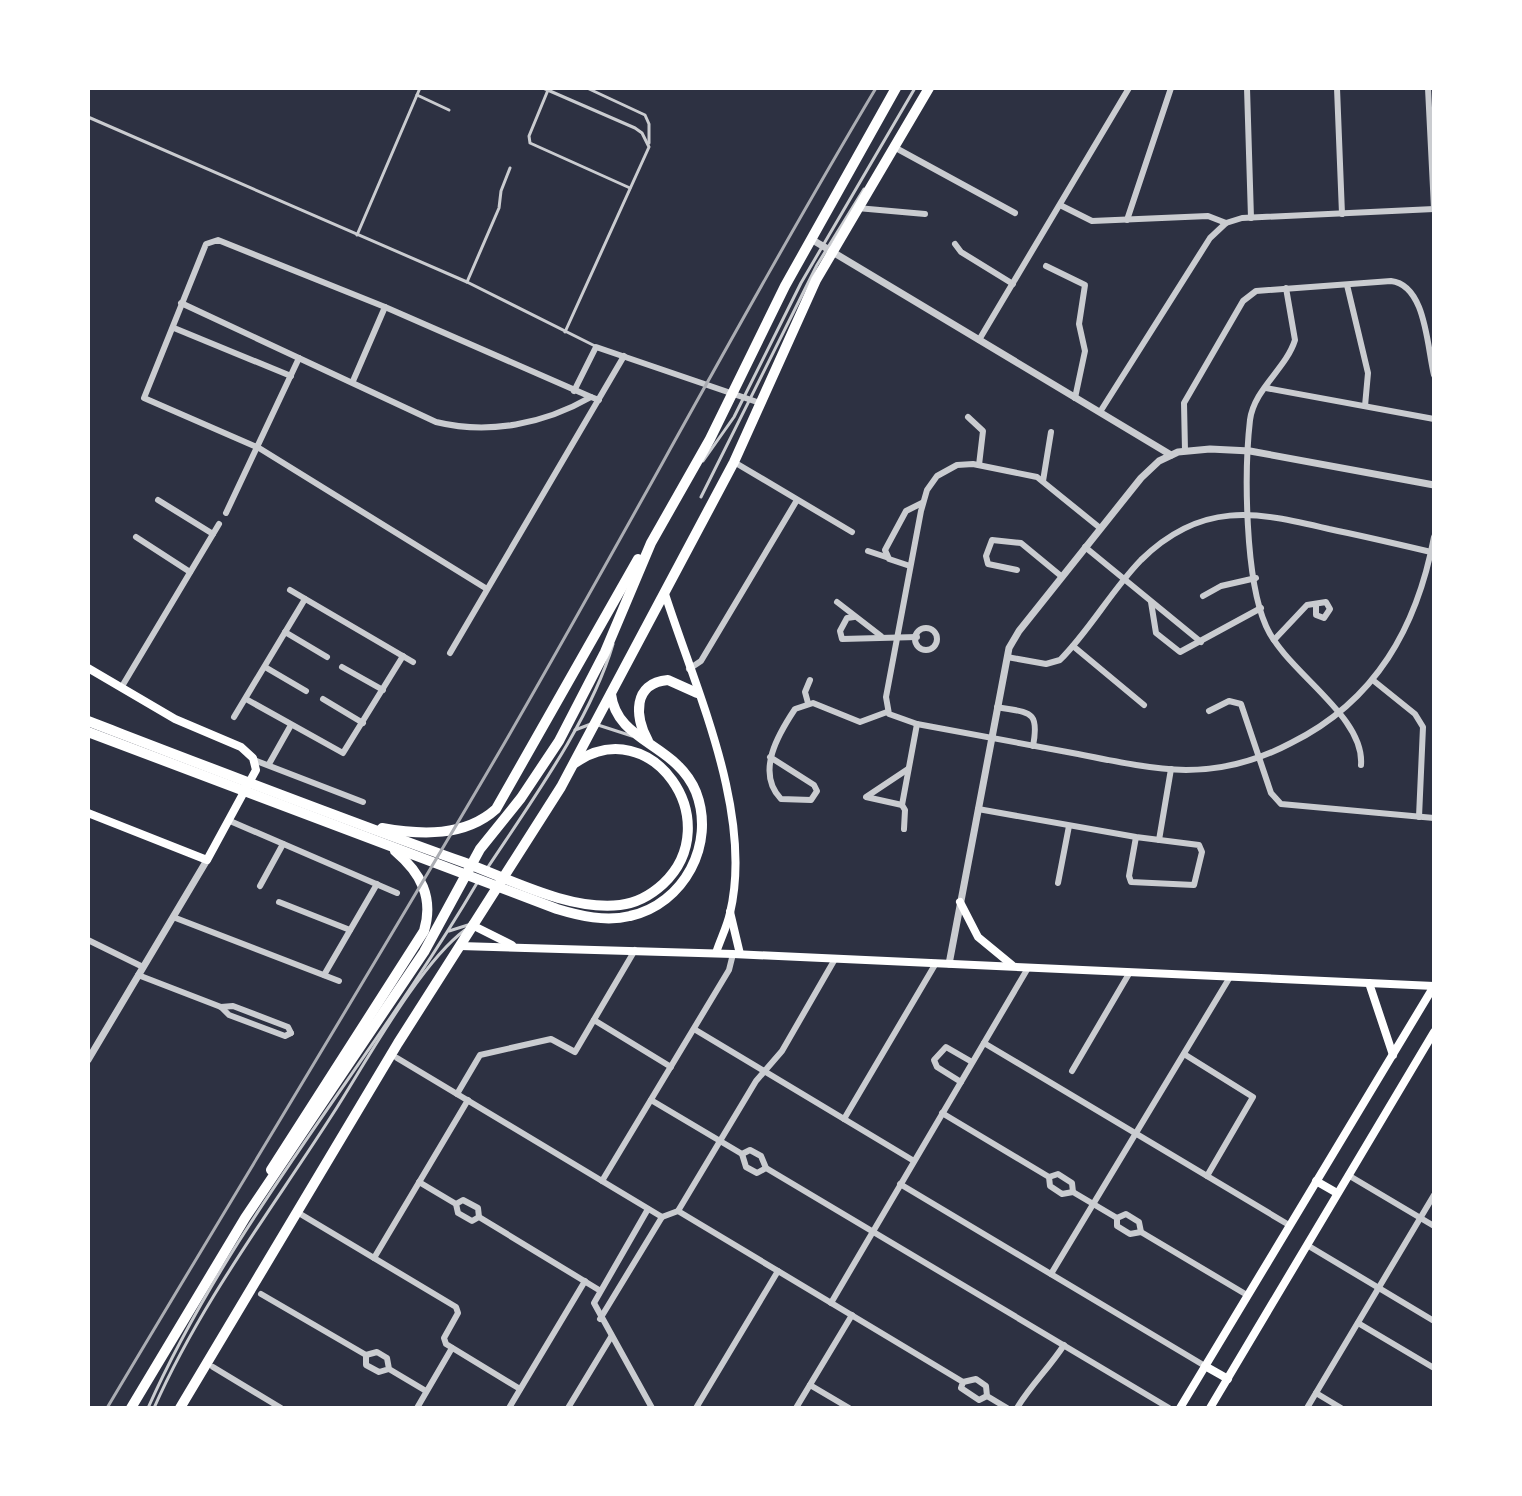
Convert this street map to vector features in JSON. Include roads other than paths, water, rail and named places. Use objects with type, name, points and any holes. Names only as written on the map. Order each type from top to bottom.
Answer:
[{"type":"highway","points":[[245,1218],[424,952],[480,849],[521,798],[559,741],[651,543],[689,476],[811,239],[896,88]]},
{"type":"highway","points":[[180,1408],[398,1043],[537,828],[573,765],[734,462],[752,400],[827,248],[857,208],[929,88]]},
{"type":"highway","points":[[88,721],[256,791],[393,838],[451,830],[477,822],[496,809],[629,573],[651,543]]},
{"type":"highway","points":[[645,740],[637,709],[647,688],[668,680],[697,693]]},
{"type":"highway","points":[[256,791],[352,822],[512,886],[568,912],[610,919],[649,910],[678,889],[698,853],[701,812],[696,793],[681,767],[619,718],[611,694]]},
{"type":"highway","points":[[88,732],[238,784]]},
{"type":"highway","points":[[512,886],[577,901],[621,904],[654,891],[682,858],[688,833],[686,810],[678,788],[661,767],[642,756],[620,750],[592,754],[573,765]]},
{"type":"highway","points":[[131,1408],[346,1052],[417,946],[429,907],[422,882],[393,838]]},
{"type":"main road","points":[[665,594],[731,806],[730,912],[737,954]]},
{"type":"main road","points":[[88,668],[175,719],[241,747],[254,760],[255,775],[207,860],[88,813]]},
{"type":"main road","points":[[960,902],[978,937],[1016,967]]},
{"type":"main road","points":[[716,953],[730,912]]},
{"type":"main road","points":[[472,925],[513,945]]},
{"type":"main road","points":[[460,946],[513,945],[716,953],[1434,986],[1180,1408]]},
{"type":"main road","points":[[1369,983],[1393,1055]]},
{"type":"main road","points":[[1210,1408],[1434,1032]]},
{"type":"main road","points":[[1316,1181],[1337,1193]]},
{"type":"main road","points":[[1205,1366],[1228,1379]]},
{"type":"street","points":[[979,340],[1129,88]]},
{"type":"street","points":[[1127,220],[1171,88]]},
{"type":"street","points":[[1247,88],[1251,218]]},
{"type":"street","points":[[1337,88],[1342,214]]},
{"type":"street","points":[[1100,412],[1210,238],[1226,223],[1251,218],[1434,208],[1428,88]]},
{"type":"street","points":[[894,147],[1015,213]]},
{"type":"street","points":[[1060,205],[1086,220],[1213,216],[1226,223]]},
{"type":"street","points":[[857,208],[925,214]]},
{"type":"street","points":[[487,589],[259,448],[144,398],[206,244],[213,239],[385,307],[595,399]]},
{"type":"street","points":[[811,239],[1171,455]]},
{"type":"street","points":[[955,244],[964,254],[1013,284]]},
{"type":"street","points":[[1046,266],[1085,285],[1079,320],[1085,351],[1075,398]]},
{"type":"street","points":[[1185,451],[1181,416],[1186,397],[1243,301],[1256,291],[1391,281],[1411,289],[1434,375]]},
{"type":"street","points":[[1347,285],[1368,373],[1365,406]]},
{"type":"street","points":[[1286,288],[1295,340],[1251,416],[1246,513],[1256,578],[1261,608],[1274,640],[1360,743],[1361,765]]},
{"type":"street","points":[[181,303],[353,381],[424,418],[470,429],[535,420],[595,399]]},
{"type":"street","points":[[353,381],[385,307]]},
{"type":"street","points":[[174,328],[291,376]]},
{"type":"street","points":[[574,391],[596,347],[752,400]]},
{"type":"street","points":[[450,653],[595,399],[624,356]]},
{"type":"street","points":[[226,513],[299,358]]},
{"type":"street","points":[[1266,388],[1434,419]]},
{"type":"street","points":[[968,417],[983,431],[979,465]]},
{"type":"street","points":[[1043,481],[1051,432]]},
{"type":"street","points":[[949,964],[1007,657],[1019,631],[1148,470],[1171,455],[1185,451],[1250,451],[1434,485]]},
{"type":"street","points":[[734,462],[852,532]]},
{"type":"street","points":[[1100,528],[1043,481],[1025,473],[979,465],[957,465],[941,473],[930,484],[922,503],[885,703],[887,712],[895,718],[917,724],[1171,769],[1212,768],[1260,757],[1298,740],[1338,715],[1374,681],[1405,630],[1430,575],[1434,537]]},
{"type":"street","points":[[158,500],[213,534]]},
{"type":"street","points":[[689,669],[701,661],[797,500]]},
{"type":"street","points":[[886,557],[886,546],[903,515],[922,503]]},
{"type":"street","points":[[1007,657],[1051,664],[1060,660],[1124,580],[1154,548],[1186,527],[1219,515],[1246,513],[1278,517],[1431,552]]},
{"type":"street","points":[[121,688],[219,524]]},
{"type":"street","points":[[136,537],[190,572]]},
{"type":"street","points":[[1017,570],[988,564],[986,556],[992,540],[1021,543],[1061,576]]},
{"type":"street","points":[[1085,547],[1201,642]]},
{"type":"street","points":[[868,551],[910,566]]},
{"type":"street","points":[[1203,596],[1221,586],[1256,578]]},
{"type":"street","points":[[290,590],[413,662]]},
{"type":"street","points":[[234,717],[305,599]]},
{"type":"street","points":[[837,602],[881,636]]},
{"type":"street","points":[[1151,602],[1156,633],[1180,652],[1261,608]]},
{"type":"street","points":[[1274,640],[1307,605],[1316,605]]},
{"type":"street","points":[[854,617],[847,618],[840,631],[842,639],[898,635],[917,637]]},
{"type":"street","points":[[285,632],[327,657]]},
{"type":"street","points":[[1073,646],[1144,705]]},
{"type":"street","points":[[246,699],[341,753],[348,750],[403,656]]},
{"type":"street","points":[[265,667],[306,691]]},
{"type":"street","points":[[342,667],[383,690]]},
{"type":"street","points":[[808,703],[805,692],[810,680]]},
{"type":"street","points":[[1374,681],[1421,722],[1419,817]]},
{"type":"street","points":[[323,699],[363,723]]},
{"type":"street","points":[[1209,711],[1229,701],[1239,702],[1271,793],[1285,805],[1434,818]]},
{"type":"street","points":[[770,757],[812,782],[816,788],[814,797],[802,802],[778,797],[770,774],[770,757],[795,709],[808,703],[860,722],[887,712]]},
{"type":"street","points":[[997,707],[1034,717],[1037,726],[1033,746]]},
{"type":"street","points":[[904,829],[905,810],[902,805],[917,724]]},
{"type":"street","points":[[269,764],[291,725]]},
{"type":"street","points":[[1422,756],[1434,757]]},
{"type":"street","points":[[254,760],[363,802]]},
{"type":"street","points":[[902,805],[866,797],[908,769]]},
{"type":"street","points":[[1159,840],[1171,769]]},
{"type":"street","points":[[978,809],[1136,837],[1196,844],[1202,852],[1194,885],[1131,882],[1129,876],[1136,837]]},
{"type":"street","points":[[230,821],[397,893]]},
{"type":"street","points":[[1058,883],[1069,826]]},
{"type":"street","points":[[260,886],[283,844]]},
{"type":"street","points":[[88,1060],[91,1049],[207,860]]},
{"type":"street","points":[[324,975],[377,884]]},
{"type":"street","points":[[279,902],[350,930]]},
{"type":"street","points":[[173,917],[339,981]]},
{"type":"street","points":[[88,940],[143,967]]},
{"type":"street","points":[[457,1094],[480,1055],[551,1039],[575,1052],[635,950]]},
{"type":"street","points":[[602,1181],[737,954]]},
{"type":"street","points":[[600,1319],[662,1217],[678,1211],[763,1071],[782,1051],[835,959]]},
{"type":"street","points":[[844,1119],[936,963]]},
{"type":"street","points":[[831,1303],[1028,968]]},
{"type":"street","points":[[1072,1071],[1130,972]]},
{"type":"street","points":[[138,975],[221,1007],[229,1015],[285,1036],[291,1033],[288,1027],[233,1006],[221,1007]]},
{"type":"street","points":[[1051,1274],[1230,977]]},
{"type":"street","points":[[594,1020],[671,1067]]},
{"type":"street","points":[[694,1029],[914,1161]]},
{"type":"street","points":[[984,1043],[1289,1225]]},
{"type":"street","points":[[961,1082],[935,1066],[934,1060],[946,1047],[972,1062]]},
{"type":"street","points":[[1184,1054],[1253,1097],[1207,1176]]},
{"type":"street","points":[[397,1058],[662,1217]]},
{"type":"street","points":[[374,1258],[468,1100]]},
{"type":"street","points":[[651,1100],[742,1154],[746,1167],[757,1173],[766,1168]]},
{"type":"street","points":[[942,1113],[1049,1177],[1058,1174],[1067,1178],[1072,1183],[1073,1192]]},
{"type":"street","points":[[742,1154],[750,1150],[761,1156],[766,1168],[1169,1408]]},
{"type":"street","points":[[1348,1174],[1434,1226]]},
{"type":"street","points":[[1049,1177],[1050,1186],[1062,1194],[1073,1192],[1117,1218]]},
{"type":"street","points":[[419,1182],[456,1204],[458,1213],[472,1221],[479,1217],[599,1290]]},
{"type":"street","points":[[900,1184],[1205,1366]]},
{"type":"street","points":[[1307,1408],[1434,1195]]},
{"type":"street","points":[[648,1209],[594,1303],[600,1319],[652,1408]]},
{"type":"street","points":[[678,1211],[963,1382],[976,1379],[986,1386],[987,1396]]},
{"type":"street","points":[[1117,1218],[1126,1214],[1134,1217],[1141,1232],[1247,1295]]},
{"type":"street","points":[[302,1215],[457,1308],[444,1338],[452,1348],[520,1389]]},
{"type":"street","points":[[1117,1218],[1117,1226],[1130,1234],[1141,1232]]},
{"type":"street","points":[[1307,1245],[1434,1321]]},
{"type":"street","points":[[696,1408],[778,1271]]},
{"type":"street","points":[[509,1408],[585,1281]]},
{"type":"street","points":[[261,1294],[366,1355],[377,1352],[387,1358],[389,1369],[426,1391]]},
{"type":"street","points":[[796,1408],[852,1315]]},
{"type":"street","points":[[1358,1323],[1434,1368]]},
{"type":"street","points":[[568,1408],[611,1337]]},
{"type":"street","points":[[1017,1408],[1032,1383],[1047,1372],[1064,1345]]},
{"type":"street","points":[[417,1408],[452,1348]]},
{"type":"street","points":[[213,1367],[281,1408]]},
{"type":"street","points":[[963,1382],[961,1388],[966,1394],[979,1400],[987,1396]]},
{"type":"street","points":[[810,1385],[849,1408]]},
{"type":"street","points":[[1316,1393],[1341,1408]]},
{"type":"street","points":[[987,1396],[1007,1408]]},
{"type":"lane","points":[[357,235],[420,88]]},
{"type":"lane","points":[[564,332],[649,147],[649,124],[645,115],[587,88]]},
{"type":"lane","points":[[701,497],[827,248],[915,88]]},
{"type":"lane","points":[[630,188],[530,143],[529,136],[546,89],[635,128],[642,133],[649,147]]},
{"type":"lane","points":[[417,95],[449,110]]},
{"type":"lane","points":[[88,117],[467,282],[596,347]]},
{"type":"lane","points":[[827,248],[886,160]]},
{"type":"lane","points":[[467,282],[499,208],[501,191],[510,168]]},
{"type":"lane","points":[[689,476],[752,400]]},
{"type":"lane","points":[[148,1408],[169,1362],[252,1224],[448,931],[572,732],[610,655],[618,619]]},
{"type":"lane","points":[[572,732],[595,724],[645,740]]},
{"type":"lane","points":[[448,931],[472,925]]},
{"type":"lane","points":[[154,1408],[182,1350],[264,1215],[429,968],[451,942],[472,925]]},
{"type":"railway","points":[[107,1408],[501,749],[780,252],[876,88]]}]
